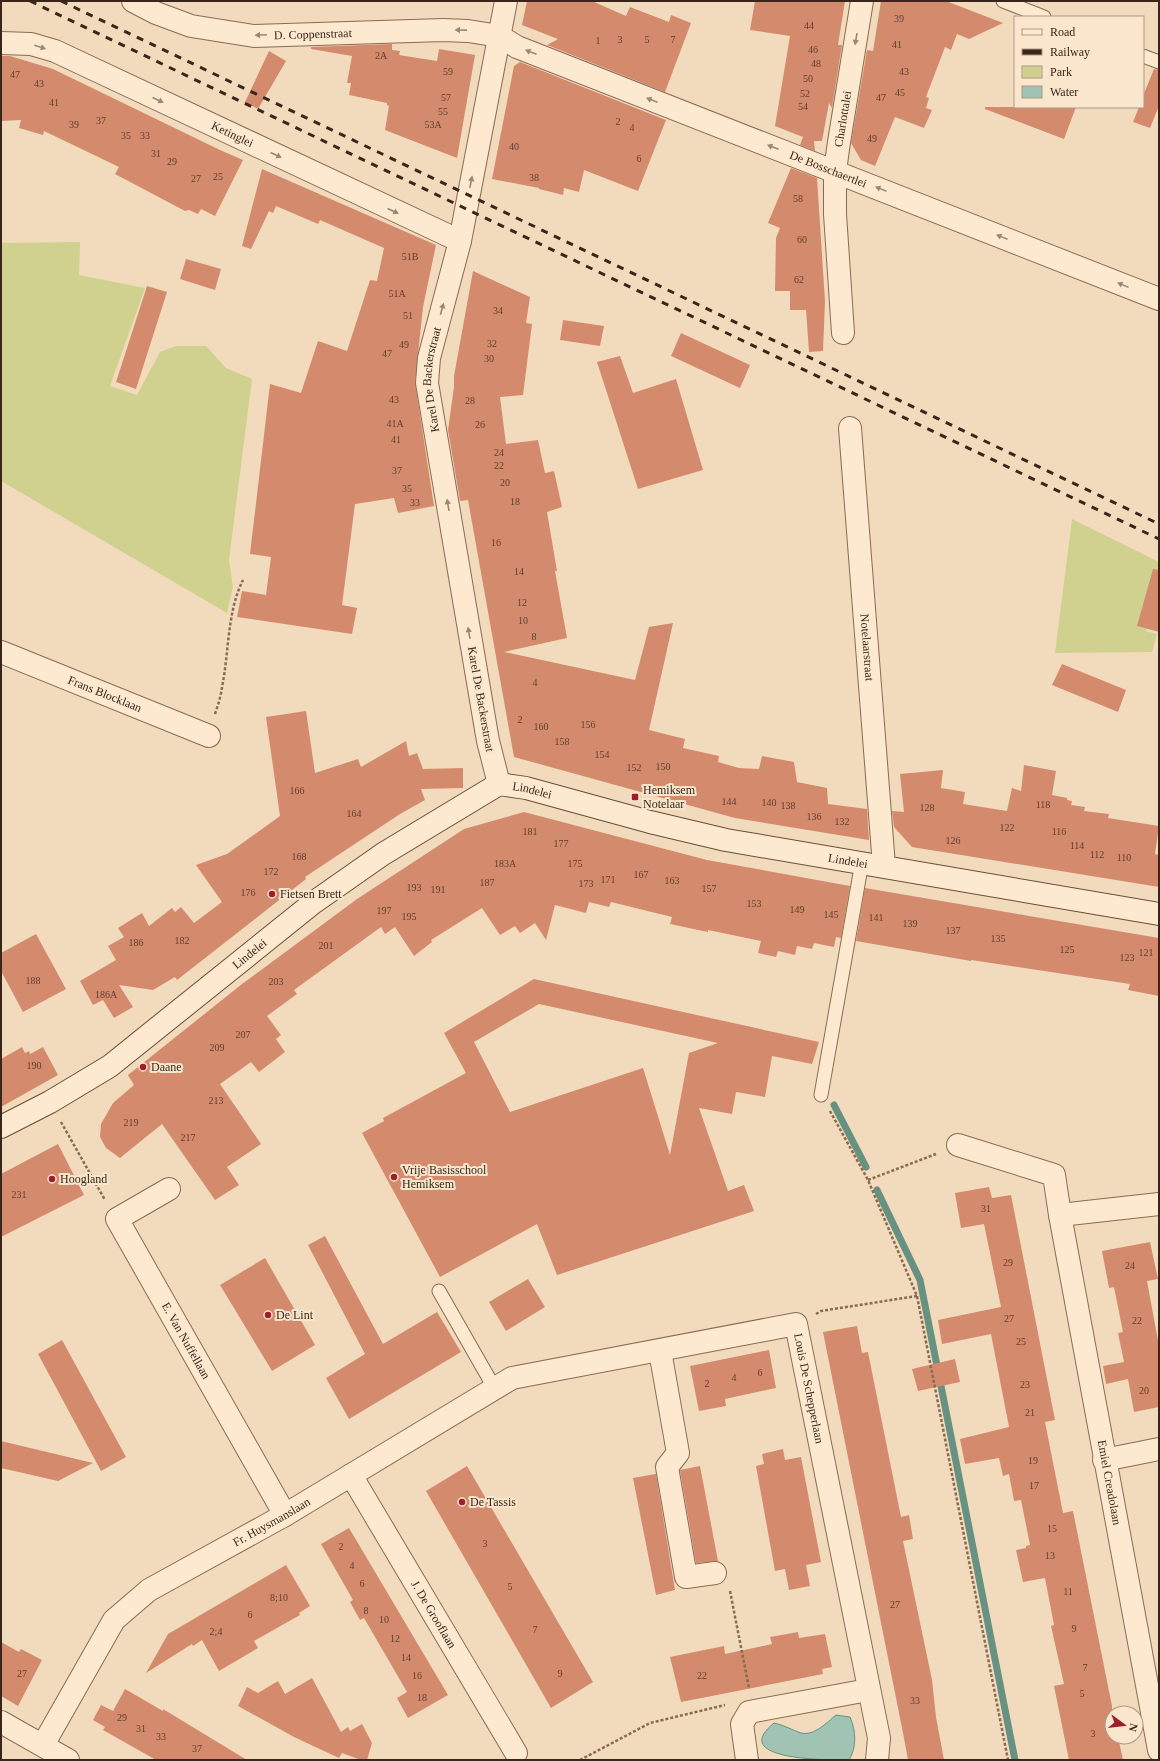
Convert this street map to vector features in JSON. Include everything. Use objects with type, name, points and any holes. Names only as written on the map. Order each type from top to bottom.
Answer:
[{"type":"street","name":"D. Coppenstraat","points":[[133,1],[156,13],[190,26],[254,36],[468,30],[499,36]]},
{"type":"street","name":"Karel De Backerstraat","points":[[499,784],[488,741],[427,383],[429,358],[460,241],[506,1]]},
{"type":"street","name":"Charlottalei","points":[[844,333],[835,214],[836,172],[839,142],[862,1]]},
{"type":"street","name":"De Bosschaertlei","points":[[499,36],[517,47],[1159,299]]},
{"type":"street","name":"Ketinglei","points":[[1,43],[31,44],[55,51],[460,241]]},
{"type":"street","name":"Notelaarstraat","points":[[850,428],[884,866]]},
{"type":"street","name":"Frans Blocklaan","points":[[1,652],[209,736]]},
{"type":"street","name":"Lindelei","points":[[1,1127],[50,1102],[110,1066],[313,903],[383,854],[499,784],[526,788],[650,822],[726,840],[862,862],[1159,914]]},
{"type":"street","name":"Emiel Creadolaan","points":[[958,1145],[1054,1175],[1104,1460],[1159,1750]]},
{"type":"street","points":[[117,1219],[169,1190]]},
{"type":"street","points":[[1060,1215],[1159,1204]]},
{"type":"street","name":"E. Van Nuffellaan","points":[[117,1219],[285,1515]]},
{"type":"street","name":"Louis De Schepperlaan","points":[[504,1383],[796,1324],[878,1738],[877,1760]]},
{"type":"street","points":[[660,1351],[678,1453],[667,1467],[686,1577],[715,1573]]},
{"type":"street","name":"Fr. Huysmanslaan","points":[[43,1745],[114,1620],[149,1590],[285,1515],[504,1383]]},
{"type":"street","points":[[1104,1460],[1159,1449]]},
{"type":"street","name":"J. De Grooflaan","points":[[351,1475],[516,1753]]},
{"type":"street","points":[[748,1760],[742,1724],[749,1712],[868,1690]]},
{"type":"street","points":[[1,1722],[68,1760]]},
{"type":"lane","points":[[1003,1],[1041,16]]},
{"type":"lane","points":[[1144,56],[1159,62]]},
{"type":"lane","points":[[821,1095],[862,862]]},
{"type":"lane","points":[[439,1292],[504,1383]]},
{"type":"path","points":[[209,736],[222,688],[232,618],[239,586],[243,580]]},
{"type":"path","points":[[821,1095],[868,1180],[917,1296],[1008,1760]]},
{"type":"path","points":[[50,1102],[117,1219]]},
{"type":"path","points":[[868,1180],[958,1145]]},
{"type":"path","points":[[796,1324],[822,1311],[917,1296]]},
{"type":"path","points":[[715,1573],[728,1582],[753,1711]]},
{"type":"path","points":[[580,1760],[650,1723],[728,1705]]},
{"type":"green space","points":[[80,242],[79,275],[145,288],[110,386],[137,395],[160,352],[176,346],[206,346],[226,368],[252,379],[229,560],[233,587],[227,613],[1,481],[1,243]]},
{"type":"green space","points":[[1072,519],[1159,562],[1159,595],[1138,626],[1147,629],[1146,631],[1157,634],[1152,652],[1055,653]]},
{"type":"water","points":[[836,1715],[850,1717],[852,1722],[855,1739],[852,1755],[849,1760],[823,1760],[787,1756],[772,1751],[763,1745],[763,1736],[774,1723],[801,1733],[806,1733],[820,1728]]},
{"type":"building","points":[[527,1],[592,1],[626,16],[630,7],[669,22],[671,15],[691,23],[665,92],[547,45],[558,39],[522,25]]},
{"type":"building","points":[[755,1],[845,1],[838,45],[842,45],[832,108],[829,103],[822,141],[814,141],[815,151],[800,145],[803,137],[775,126],[790,36],[750,30]]},
{"type":"building","points":[[881,1],[946,1],[1003,23],[969,39],[957,34],[951,50],[945,47],[926,97],[929,98],[926,108],[932,110],[924,128],[895,117],[875,166],[861,160],[851,143],[867,50],[873,51]]},
{"type":"building","points":[[392,44],[392,50],[400,51],[399,55],[437,61],[439,49],[475,55],[457,158],[385,130],[389,106],[387,103],[349,95],[351,83],[347,83],[352,56],[311,49],[311,47]]},
{"type":"building","points":[[269,51],[286,61],[258,109],[245,102]]},
{"type":"building","points":[[1,56],[10,56],[53,69],[243,160],[215,216],[201,209],[198,214],[189,210],[185,211],[115,174],[119,167],[44,131],[43,135],[19,128],[21,120],[1,121]]},
{"type":"building","points":[[520,62],[666,120],[638,191],[584,170],[579,192],[564,188],[563,195],[539,188],[492,179],[514,66]]},
{"type":"building","points":[[1154,69],[1159,70],[1159,106],[1150,128],[1133,122],[1139,108],[1144,108],[1144,94]]},
{"type":"building","points":[[985,107],[1076,108],[1064,139],[985,109]]},
{"type":"building","points":[[791,168],[817,178],[825,301],[823,351],[809,352],[806,310],[790,310],[790,291],[775,291],[776,238],[780,228],[768,223]]},
{"type":"building","points":[[262,169],[436,245],[423,307],[415,382],[434,506],[398,513],[394,498],[355,504],[342,605],[357,608],[352,634],[237,617],[242,591],[266,595],[271,557],[250,554],[270,384],[301,393],[318,341],[347,351],[370,280],[377,281],[384,248],[320,220],[318,224],[276,206],[273,213],[269,211],[251,249],[242,246]]},
{"type":"building","points":[[186,259],[221,269],[215,290],[180,279]]},
{"type":"building","points":[[473,271],[530,297],[526,323],[532,324],[523,395],[500,397],[506,444],[538,440],[545,473],[554,471],[562,507],[547,512],[557,571],[555,571],[567,638],[504,652],[635,680],[649,627],[673,623],[649,730],[685,739],[683,748],[719,756],[718,762],[739,768],[759,769],[762,756],[794,762],[797,782],[827,788],[828,804],[867,809],[869,840],[735,818],[514,757],[468,500],[460,501],[448,430],[454,387],[454,376]]},
{"type":"building","points":[[147,286],[167,292],[136,389],[116,382]]},
{"type":"building","points":[[563,320],[604,326],[600,346],[560,340]]},
{"type":"building","points":[[681,333],[750,365],[740,388],[671,356]]},
{"type":"building","points":[[620,356],[633,393],[676,379],[703,470],[638,489],[597,362]]},
{"type":"building","points":[[1153,569],[1159,570],[1159,632],[1137,626]]},
{"type":"building","points":[[1062,664],[1126,690],[1118,712],[1052,685]]},
{"type":"building","points":[[306,711],[315,773],[358,759],[361,767],[406,741],[409,756],[417,753],[423,769],[463,768],[463,788],[421,789],[425,800],[400,814],[305,877],[306,879],[177,980],[175,977],[153,990],[119,985],[133,1007],[114,1018],[103,1000],[93,1005],[80,981],[116,960],[108,946],[124,937],[118,928],[142,913],[149,926],[172,908],[175,912],[181,907],[194,923],[222,902],[196,865],[227,854],[280,816],[266,717]]},
{"type":"building","points":[[1024,765],[1056,771],[1052,795],[1067,798],[1067,800],[1072,801],[1071,805],[1085,807],[1084,811],[1109,814],[1108,818],[1159,826],[1155,854],[1159,855],[1159,887],[912,847],[894,827],[892,811],[904,812],[900,774],[943,770],[941,788],[965,792],[963,804],[1007,811],[1012,788],[1021,791]]},
{"type":"building","points":[[524,812],[707,860],[850,886],[841,938],[836,937],[834,947],[814,943],[812,949],[797,946],[795,955],[778,951],[776,957],[758,953],[761,941],[670,924],[672,917],[611,902],[609,907],[589,902],[586,913],[555,905],[546,940],[535,923],[520,933],[515,926],[500,935],[482,908],[431,940],[432,942],[414,956],[395,927],[385,934],[381,927],[294,990],[297,994],[267,1016],[281,1035],[276,1039],[285,1052],[259,1072],[251,1062],[220,1084],[261,1144],[227,1167],[239,1185],[215,1200],[162,1124],[120,1158],[106,1148],[100,1137],[101,1124],[113,1103],[134,1085],[128,1075],[242,984],[357,899],[464,829]]},
{"type":"building","points":[[865,888],[1159,938],[1159,996],[1128,990],[1130,984],[971,961],[856,941]]},
{"type":"building","points":[[36,934],[66,989],[23,1012],[1,971],[1,953]]},
{"type":"building","points":[[534,979],[819,1042],[812,1064],[772,1056],[765,1097],[736,1092],[732,1114],[699,1108],[728,1191],[744,1185],[754,1211],[557,1275],[537,1224],[440,1277],[362,1133],[384,1121],[383,1118],[466,1073],[444,1033]],"holes":[[[539,1004],[718,1043],[689,1053],[670,1155],[643,1068],[510,1112],[474,1042]]]},
{"type":"building","points":[[22,1047],[25,1053],[29,1051],[30,1054],[43,1047],[58,1075],[1,1107],[1,1059]]},
{"type":"building","points":[[58,1144],[84,1195],[1,1237],[1,1174]]},
{"type":"building","points":[[989,1187],[992,1198],[1011,1195],[1055,1420],[1045,1422],[1063,1513],[1073,1511],[1112,1705],[1104,1705],[1104,1745],[1120,1745],[1123,1760],[1069,1760],[1054,1686],[1064,1684],[1051,1626],[1054,1625],[1045,1578],[1023,1582],[1016,1550],[1026,1548],[1026,1546],[1030,1545],[1021,1500],[1014,1501],[1009,1474],[1003,1476],[999,1458],[965,1464],[960,1439],[1009,1427],[991,1334],[942,1344],[938,1320],[1001,1307],[984,1224],[961,1228],[955,1193]]},
{"type":"building","points":[[325,1236],[383,1344],[437,1312],[461,1352],[349,1419],[326,1378],[365,1354],[308,1245]]},
{"type":"building","points":[[1150,1242],[1158,1279],[1147,1281],[1159,1346],[1159,1407],[1134,1412],[1128,1379],[1106,1384],[1103,1366],[1124,1362],[1118,1333],[1123,1332],[1114,1287],[1109,1288],[1102,1251]]},
{"type":"building","name":"De Lint","points":[[265,1258],[315,1345],[272,1371],[220,1285]]},
{"type":"building","points":[[528,1279],[545,1307],[506,1331],[489,1302]]},
{"type":"building","points":[[857,1326],[862,1353],[868,1352],[901,1517],[909,1515],[913,1539],[903,1541],[932,1680],[936,1717],[944,1760],[908,1760],[823,1332]]},
{"type":"building","points":[[62,1340],[126,1457],[101,1471],[38,1354]]},
{"type":"building","points":[[769,1350],[776,1388],[725,1399],[726,1406],[699,1411],[690,1366]]},
{"type":"building","points":[[955,1359],[960,1382],[918,1391],[912,1369]]},
{"type":"building","points":[[1,1441],[93,1463],[58,1481],[1,1468]]},
{"type":"building","points":[[783,1449],[785,1460],[801,1457],[821,1562],[806,1565],[810,1586],[789,1590],[785,1569],[775,1571],[756,1466],[764,1464],[762,1454]]},
{"type":"building","points":[[467,1466],[593,1682],[551,1708],[426,1491]]},
{"type":"building","points":[[700,1466],[718,1561],[696,1563],[680,1470]]},
{"type":"building","points":[[656,1474],[675,1590],[656,1595],[633,1478]]},
{"type":"building","points":[[349,1528],[448,1695],[408,1718],[397,1698],[407,1692],[364,1618],[360,1620],[350,1602],[353,1600],[321,1544]]},
{"type":"building","points":[[286,1565],[310,1606],[299,1613],[300,1615],[254,1641],[258,1648],[219,1671],[202,1640],[193,1646],[192,1644],[146,1673],[168,1634]]},
{"type":"building","points":[[798,1632],[799,1638],[825,1634],[832,1667],[822,1669],[823,1674],[681,1702],[670,1657],[724,1646],[725,1654],[772,1644],[770,1637]]},
{"type":"building","points":[[1,1642],[19,1652],[21,1649],[42,1660],[18,1706],[1,1696]]},
{"type":"building","points":[[312,1678],[341,1732],[348,1727],[350,1731],[362,1724],[372,1743],[367,1760],[361,1760],[342,1753],[339,1758],[294,1737],[238,1706],[247,1687],[258,1693],[278,1681],[285,1694]]},
{"type":"building","points":[[125,1689],[163,1711],[163,1709],[247,1760],[156,1760],[103,1730],[105,1727],[93,1720],[101,1705],[113,1711]]},
{"type":"waterway","points":[[834,1105],[866,1167]]},
{"type":"waterway","points":[[877,1190],[920,1280],[1015,1760]]},
{"type":"railway","points":[[30,1],[1159,539]]},
{"type":"railway","points":[[61,1],[1159,524]]},
{"type":"place","name":"Hemiksem Notelaar","points":[[635,797]]},
{"type":"place","name":"Fietsen Brett","points":[[272,894]]},
{"type":"place","name":"Daane","points":[[143,1067]]},
{"type":"place","name":"Vrije Basisschool Hemiksem","points":[[394,1177]]},
{"type":"place","name":"Hoogland","points":[[52,1179]]},
{"type":"place","name":"De Lint","points":[[268,1315]]},
{"type":"place","name":"De Tassis","points":[[462,1502]]}]
